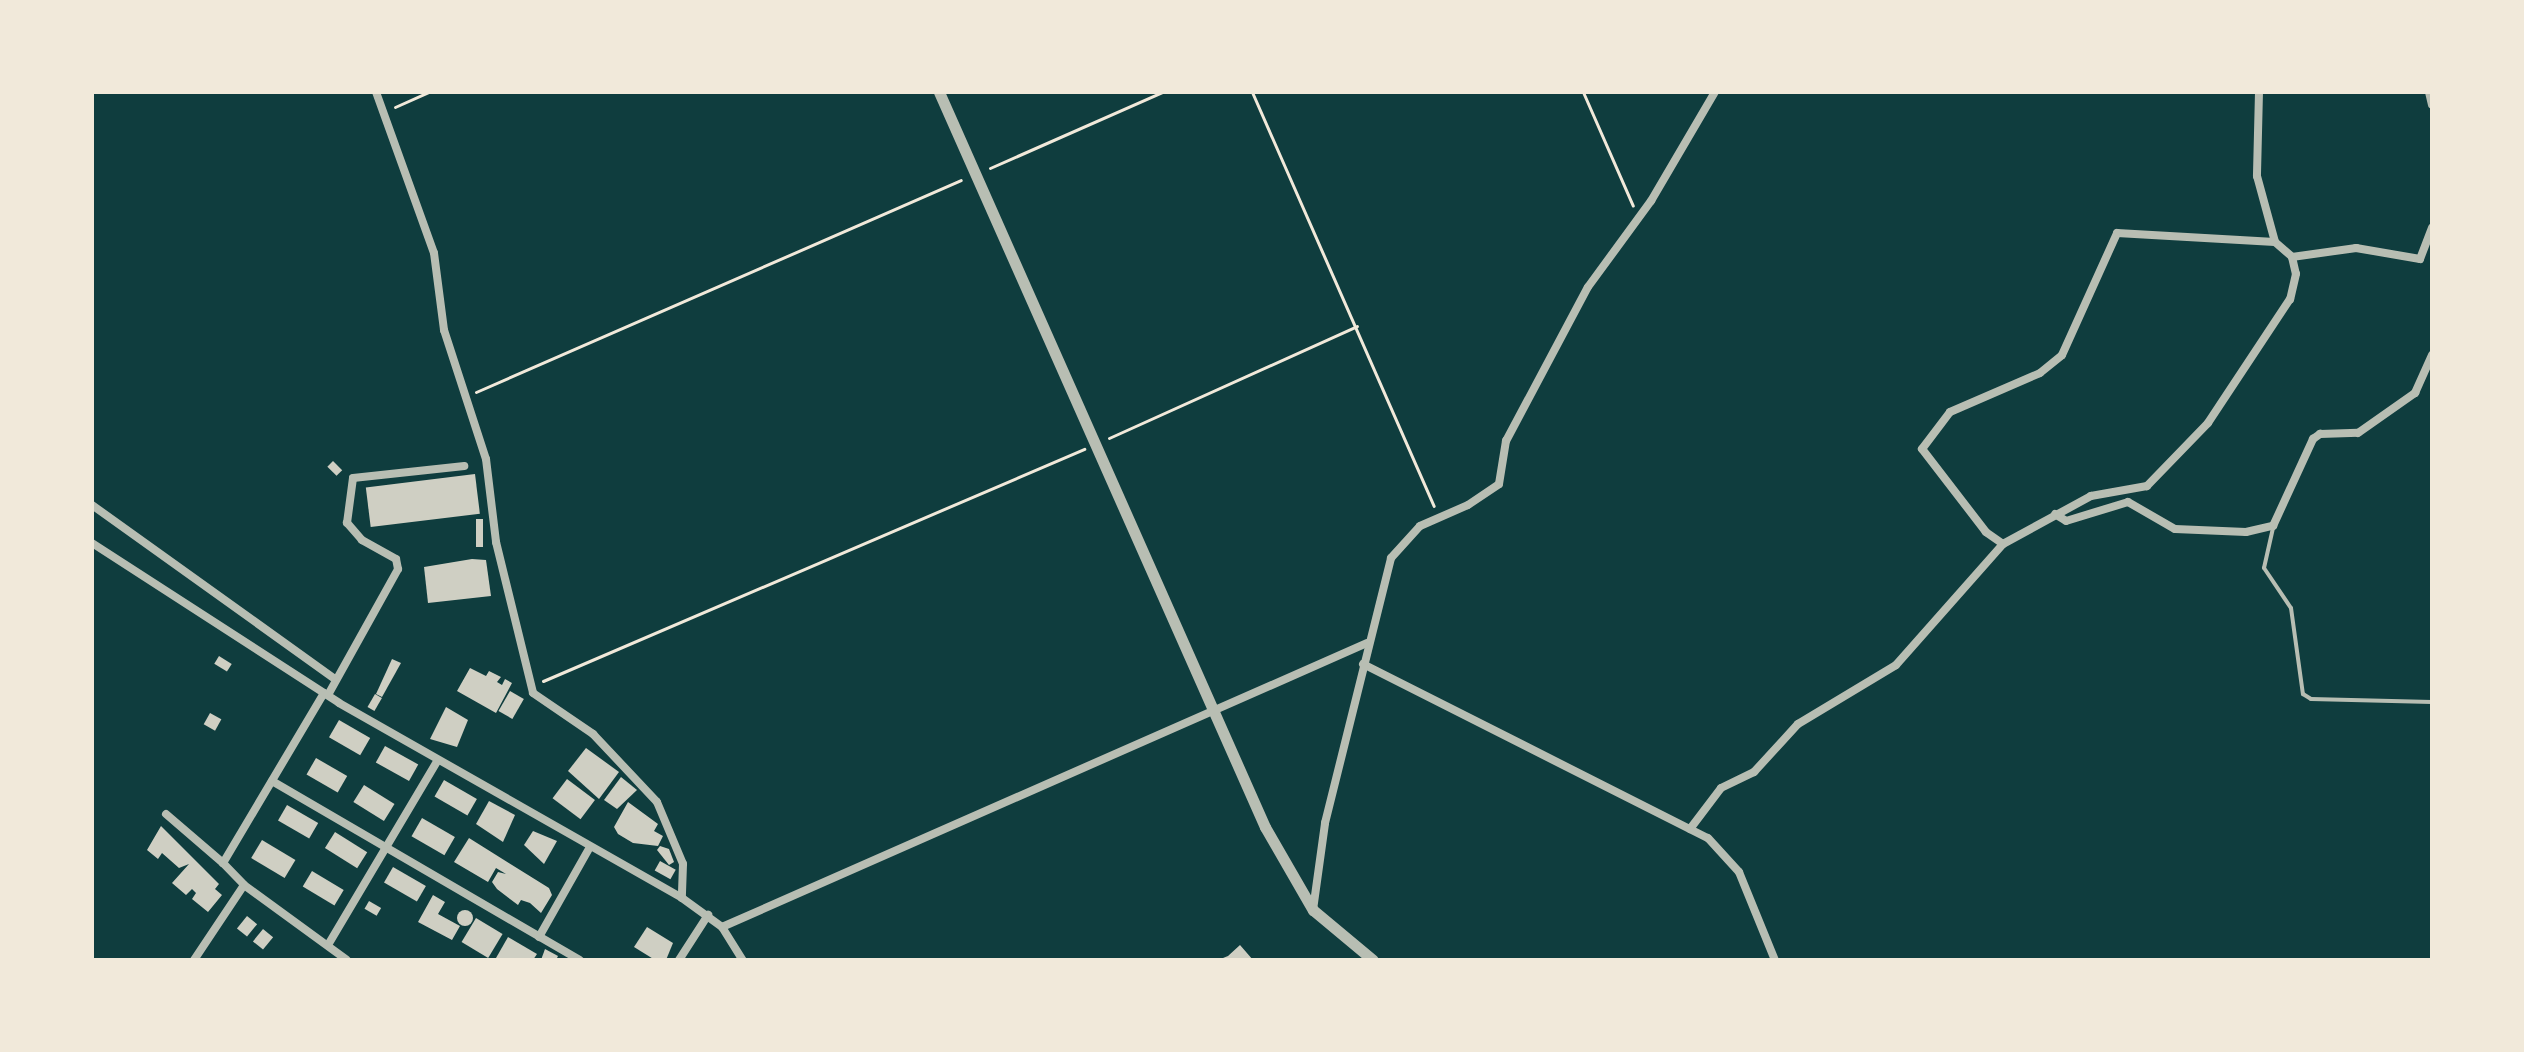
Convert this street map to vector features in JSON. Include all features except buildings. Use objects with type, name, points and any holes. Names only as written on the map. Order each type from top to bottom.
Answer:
[{"type":"street","points":[[376,92],[434,253],[444,330],[486,459],[496,542],[534,685],[533,693],[593,734],[657,802],[683,864],[682,898]]},
{"type":"street","points":[[939,92],[1278,855],[1313,910],[1373,960]]},
{"type":"street","points":[[1313,910],[1325,823],[1367,643],[1391,558],[1408,534],[1499,484],[1506,441],[1588,287],[1638,218],[1715,92]]},
{"type":"street","points":[[1690,829],[1721,788],[1754,772],[1798,724],[1896,665],[2003,544],[2091,496],[2147,486],[2208,423],[2290,299],[2296,274],[2292,257],[2275,242],[2257,176],[2259,92]]},
{"type":"street","points":[[2429,92],[2432,105]]},
{"type":"street","points":[[2292,257],[2356,248],[2420,259],[2432,227]]},
{"type":"street","points":[[2003,544],[1986,532],[1922,449],[1950,412],[2040,373],[2062,355],[2117,233],[2275,242]]},
{"type":"street","points":[[2055,514],[2066,521],[2128,502],[2175,529],[2246,532],[2273,526],[2316,436],[2358,433],[2415,393],[2432,355]]},
{"type":"street","points":[[223,863],[336,680],[398,569],[396,559],[362,540],[347,523],[353,478],[464,466]]},
{"type":"street","points":[[92,505],[336,680]]},
{"type":"street","points":[[92,543],[326,694],[682,898],[722,927],[743,960]]},
{"type":"street","points":[[722,927],[1367,643]]},
{"type":"street","points":[[1363,664],[1690,829],[1732,860],[1775,960]]},
{"type":"street","points":[[328,945],[438,760]]},
{"type":"street","points":[[272,781],[580,960]]},
{"type":"street","points":[[166,814],[244,885],[347,960]]},
{"type":"street","points":[[539,937],[590,847]]},
{"type":"street","points":[[194,960],[244,885]]},
{"type":"street","points":[[679,960],[708,915]]},
{"type":"lane","points":[[2273,526],[2264,568],[2291,608],[2303,694],[2311,699],[2432,702]]},
{"type":"path","points":[[384,112],[429,92]]},
{"type":"path","points":[[464,397],[1162,92]]},
{"type":"path","points":[[1252,92],[1357,326],[1437,519]]},
{"type":"path","points":[[1583,92],[1638,218]]},
{"type":"path","points":[[534,685],[1097,444],[1357,326]]}]
